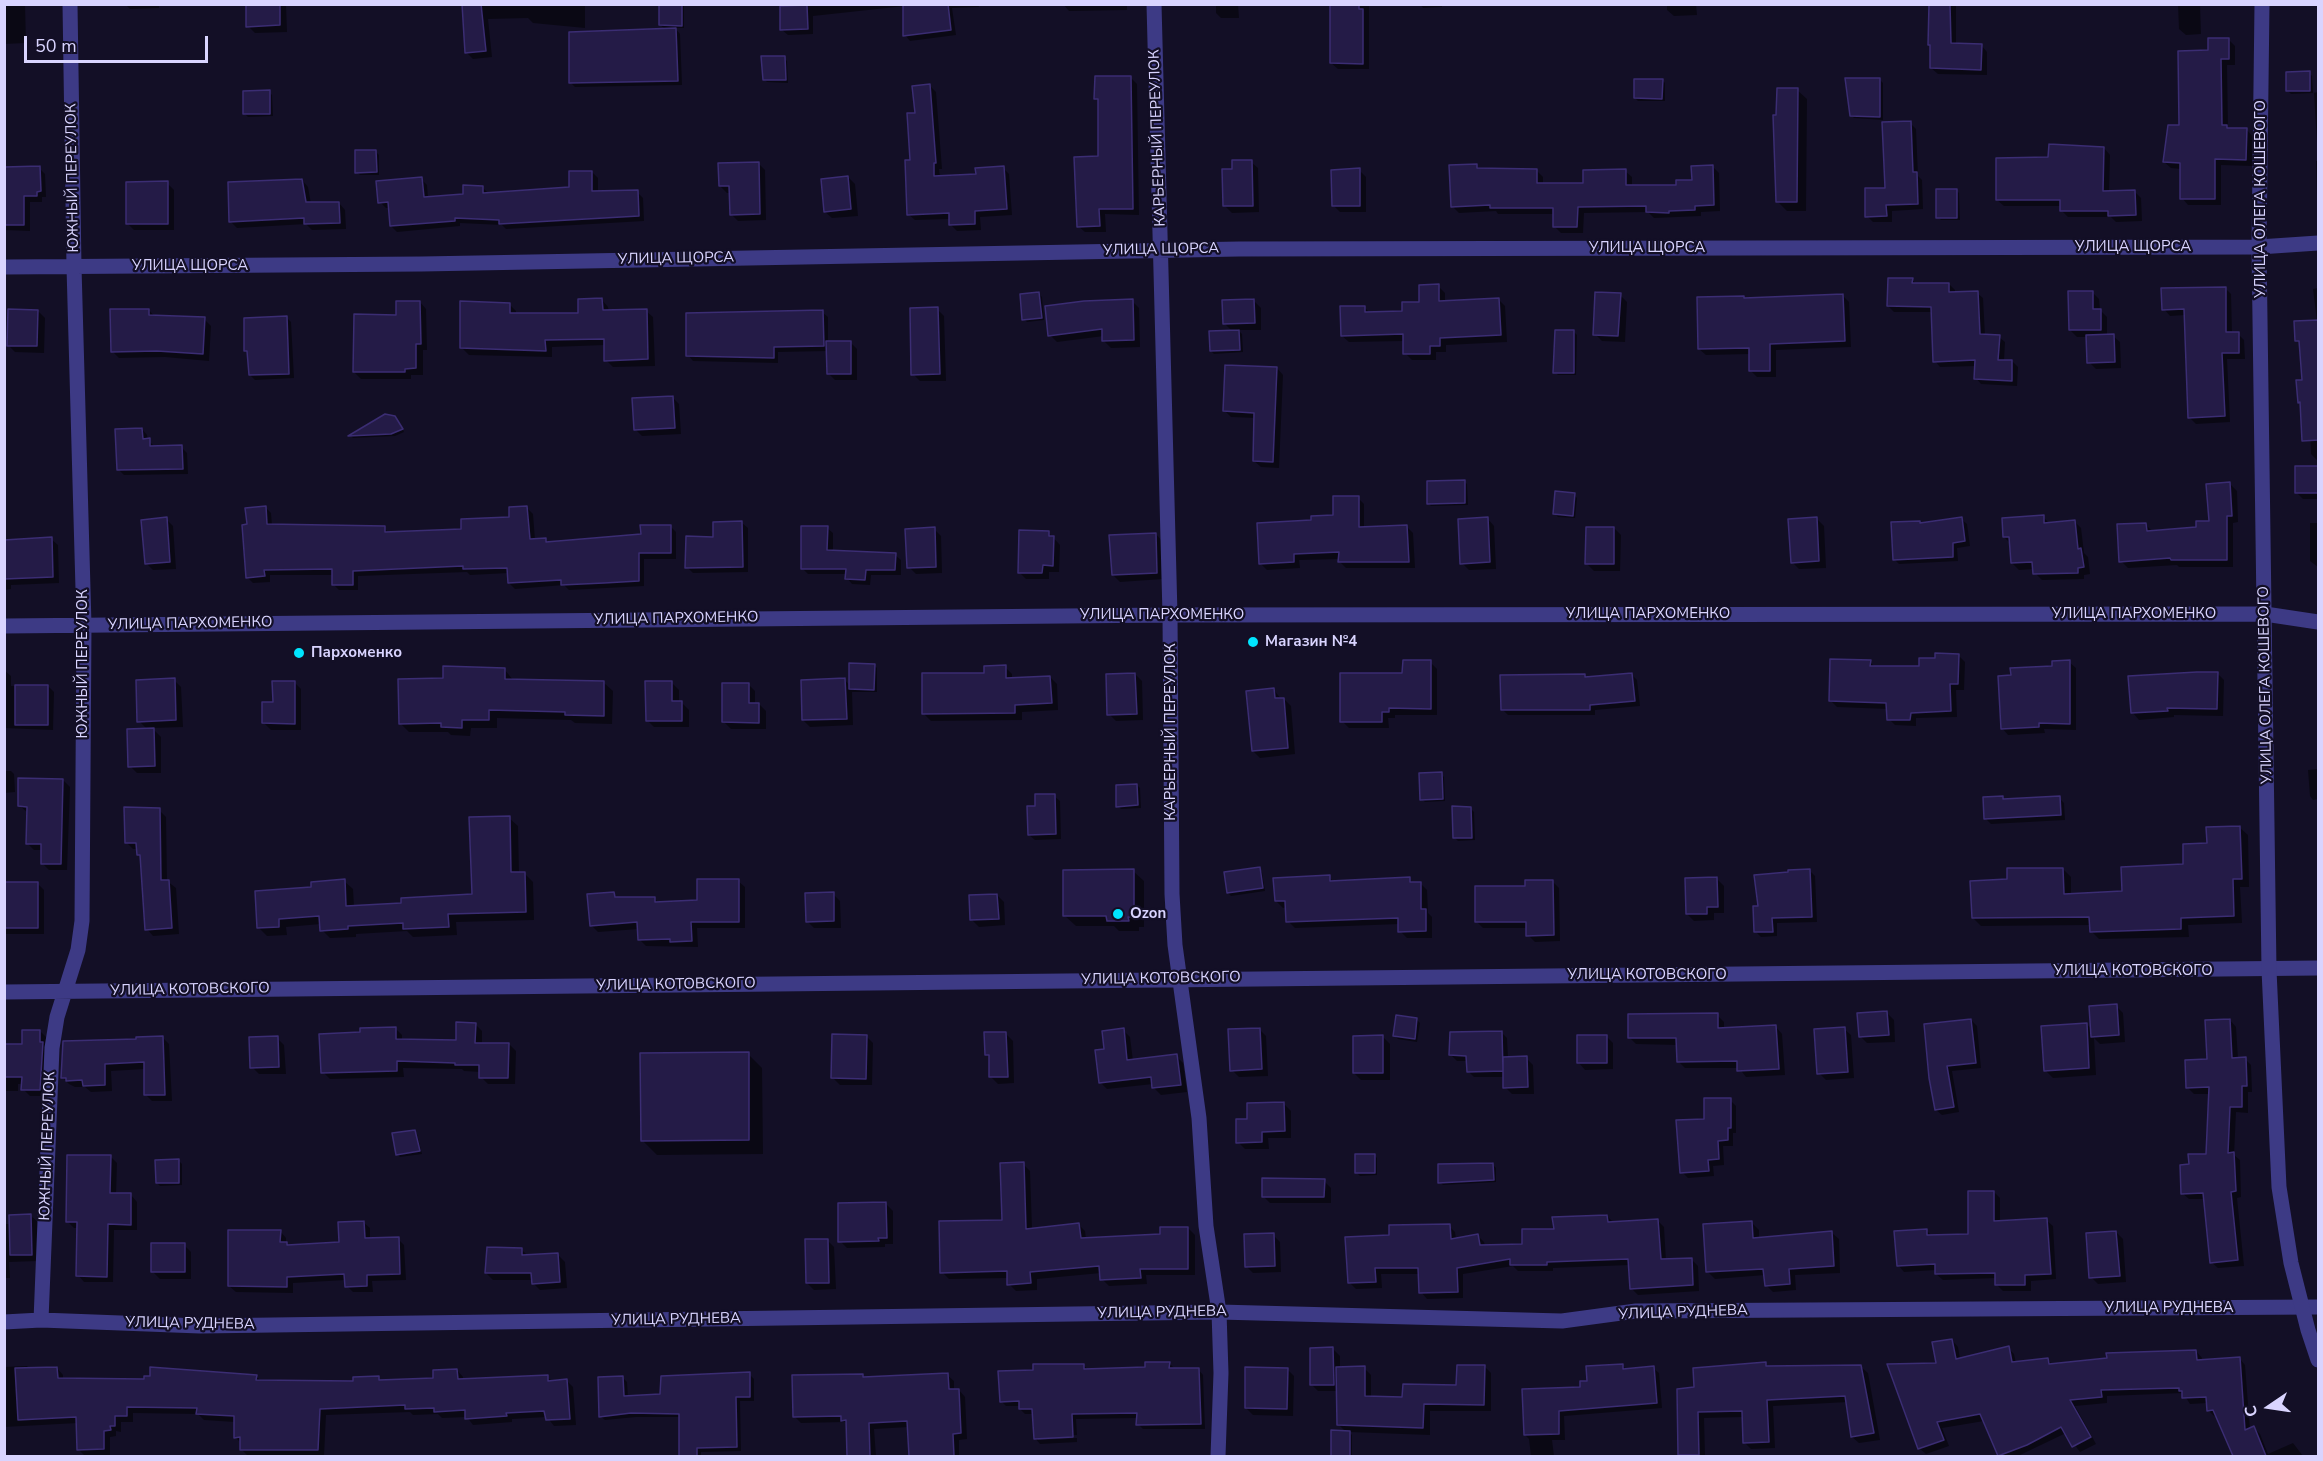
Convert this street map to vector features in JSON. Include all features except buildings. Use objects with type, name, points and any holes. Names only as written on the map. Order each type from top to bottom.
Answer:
[{"type":"street","name":"ЮЖНЫЙ ПЕРЕУЛОК","points":[[41,1320],[52,1048],[57,1017],[73,973],[82,921],[84,625],[74,267],[70,4]]},
{"type":"street","name":"КАРЬЕРНЫЙ ПЕРЕУЛОК","points":[[1154,4],[1170,615],[1172,894],[1175,945],[1197,1107],[1208,1246],[1219,1312],[1221,1373],[1218,1456]]},
{"type":"street","name":"УЛИЦА ОЛЕГА КОШЕВОГО","points":[[2262,4],[2259,247],[2269,970],[2279,1187],[2291,1263],[2319,1360]]},
{"type":"street","name":"УЛИЦА ЩОРСА","points":[[4,267],[446,263],[1161,250],[2259,247],[2319,243]]},
{"type":"street","name":"УЛИЦА ПАРХОМЕНКО","points":[[4,626],[1170,615],[2265,614],[2319,622]]},
{"type":"street","name":"УЛИЦА КОТОВСКОГО","points":[[4,992],[2319,968]]},
{"type":"street","name":"УЛИЦА РУДНЕВА","points":[[4,1322],[41,1320],[200,1326],[1219,1312],[1562,1321],[1636,1311],[2319,1307]]},
{"type":"place","name":"Магазин №4","points":[[1253,642]]},
{"type":"place","name":"Пархоменко","points":[[299,653]]},
{"type":"place","name":"Ozon","points":[[1118,914]]}]
